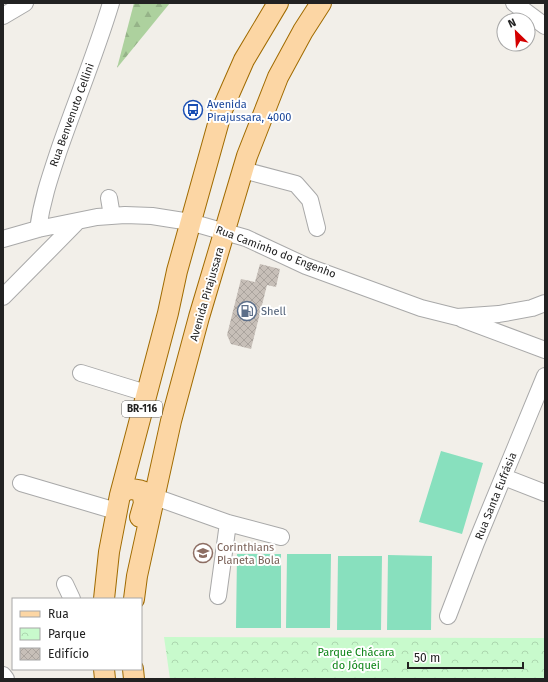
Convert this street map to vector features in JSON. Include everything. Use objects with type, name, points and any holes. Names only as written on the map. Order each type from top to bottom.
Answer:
[{"type":"main road","name":"BR-116","points":[[104,598],[108,552],[118,503],[190,222],[222,110],[244,60],[278,3]]},
{"type":"main road","name":"Avenida Pirajussara","points":[[134,598],[137,576],[171,421],[199,317],[243,170],[278,77],[303,31],[321,3]]},
{"type":"main road","points":[[118,503],[124,491],[130,488],[142,491],[144,496],[144,503],[136,535],[137,576]]},
{"type":"street","points":[[3,16],[25,3]]},
{"type":"street","name":"Rua Benvenuto Cellini","points":[[38,229],[45,190],[111,3]]},
{"type":"street","points":[[514,3],[545,26]]},
{"type":"street","points":[[243,170],[296,184],[310,200],[317,228]]},
{"type":"street","points":[[109,198],[112,216]]},
{"type":"street","name":"Rua Caminho do Engenho","points":[[3,238],[78,221],[125,215],[152,216],[190,222],[246,238],[306,266],[421,308],[457,317],[499,314],[532,308],[545,303]]},
{"type":"street","points":[[3,297],[78,221]]},
{"type":"street","points":[[457,317],[545,350]]},
{"type":"street","points":[[81,373],[146,393]]},
{"type":"street","name":"Rua Santa Eufrásia","points":[[448,616],[545,376]]},
{"type":"street","points":[[504,477],[545,493]]},
{"type":"street","points":[[21,483],[118,503]]},
{"type":"street","points":[[155,497],[228,523],[281,537]]},
{"type":"street","points":[[218,596],[228,523]]},
{"type":"street","points":[[65,584],[72,598]]},
{"type":"street","points":[[3,675],[6,679]]},
{"type":"green space","points":[[134,3],[170,3],[117,68]]},
{"type":"green space","points":[[441,451],[483,463],[462,534],[419,522]]},
{"type":"green space","points":[[237,554],[281,554],[281,628],[236,628]]},
{"type":"green space","points":[[287,554],[331,554],[330,628],[286,628]]},
{"type":"green space","points":[[388,555],[432,556],[431,630],[387,630]]},
{"type":"green space","points":[[338,556],[382,556],[381,630],[337,630]]},
{"type":"green space","name":"Parque Chácara do Jóquei","points":[[164,637],[545,638],[545,679],[170,679]]},
{"type":"building","name":"Shell","points":[[260,264],[280,269],[276,287],[267,285],[251,349],[231,344],[227,335],[241,279],[255,282]]},
{"type":"place","name":"Avenida Pirajussara, 4000","points":[[193,110]]},
{"type":"place","name":"Shell","points":[[247,311]]},
{"type":"place","name":"Corinthians Planeta Bola","points":[[203,553]]}]
